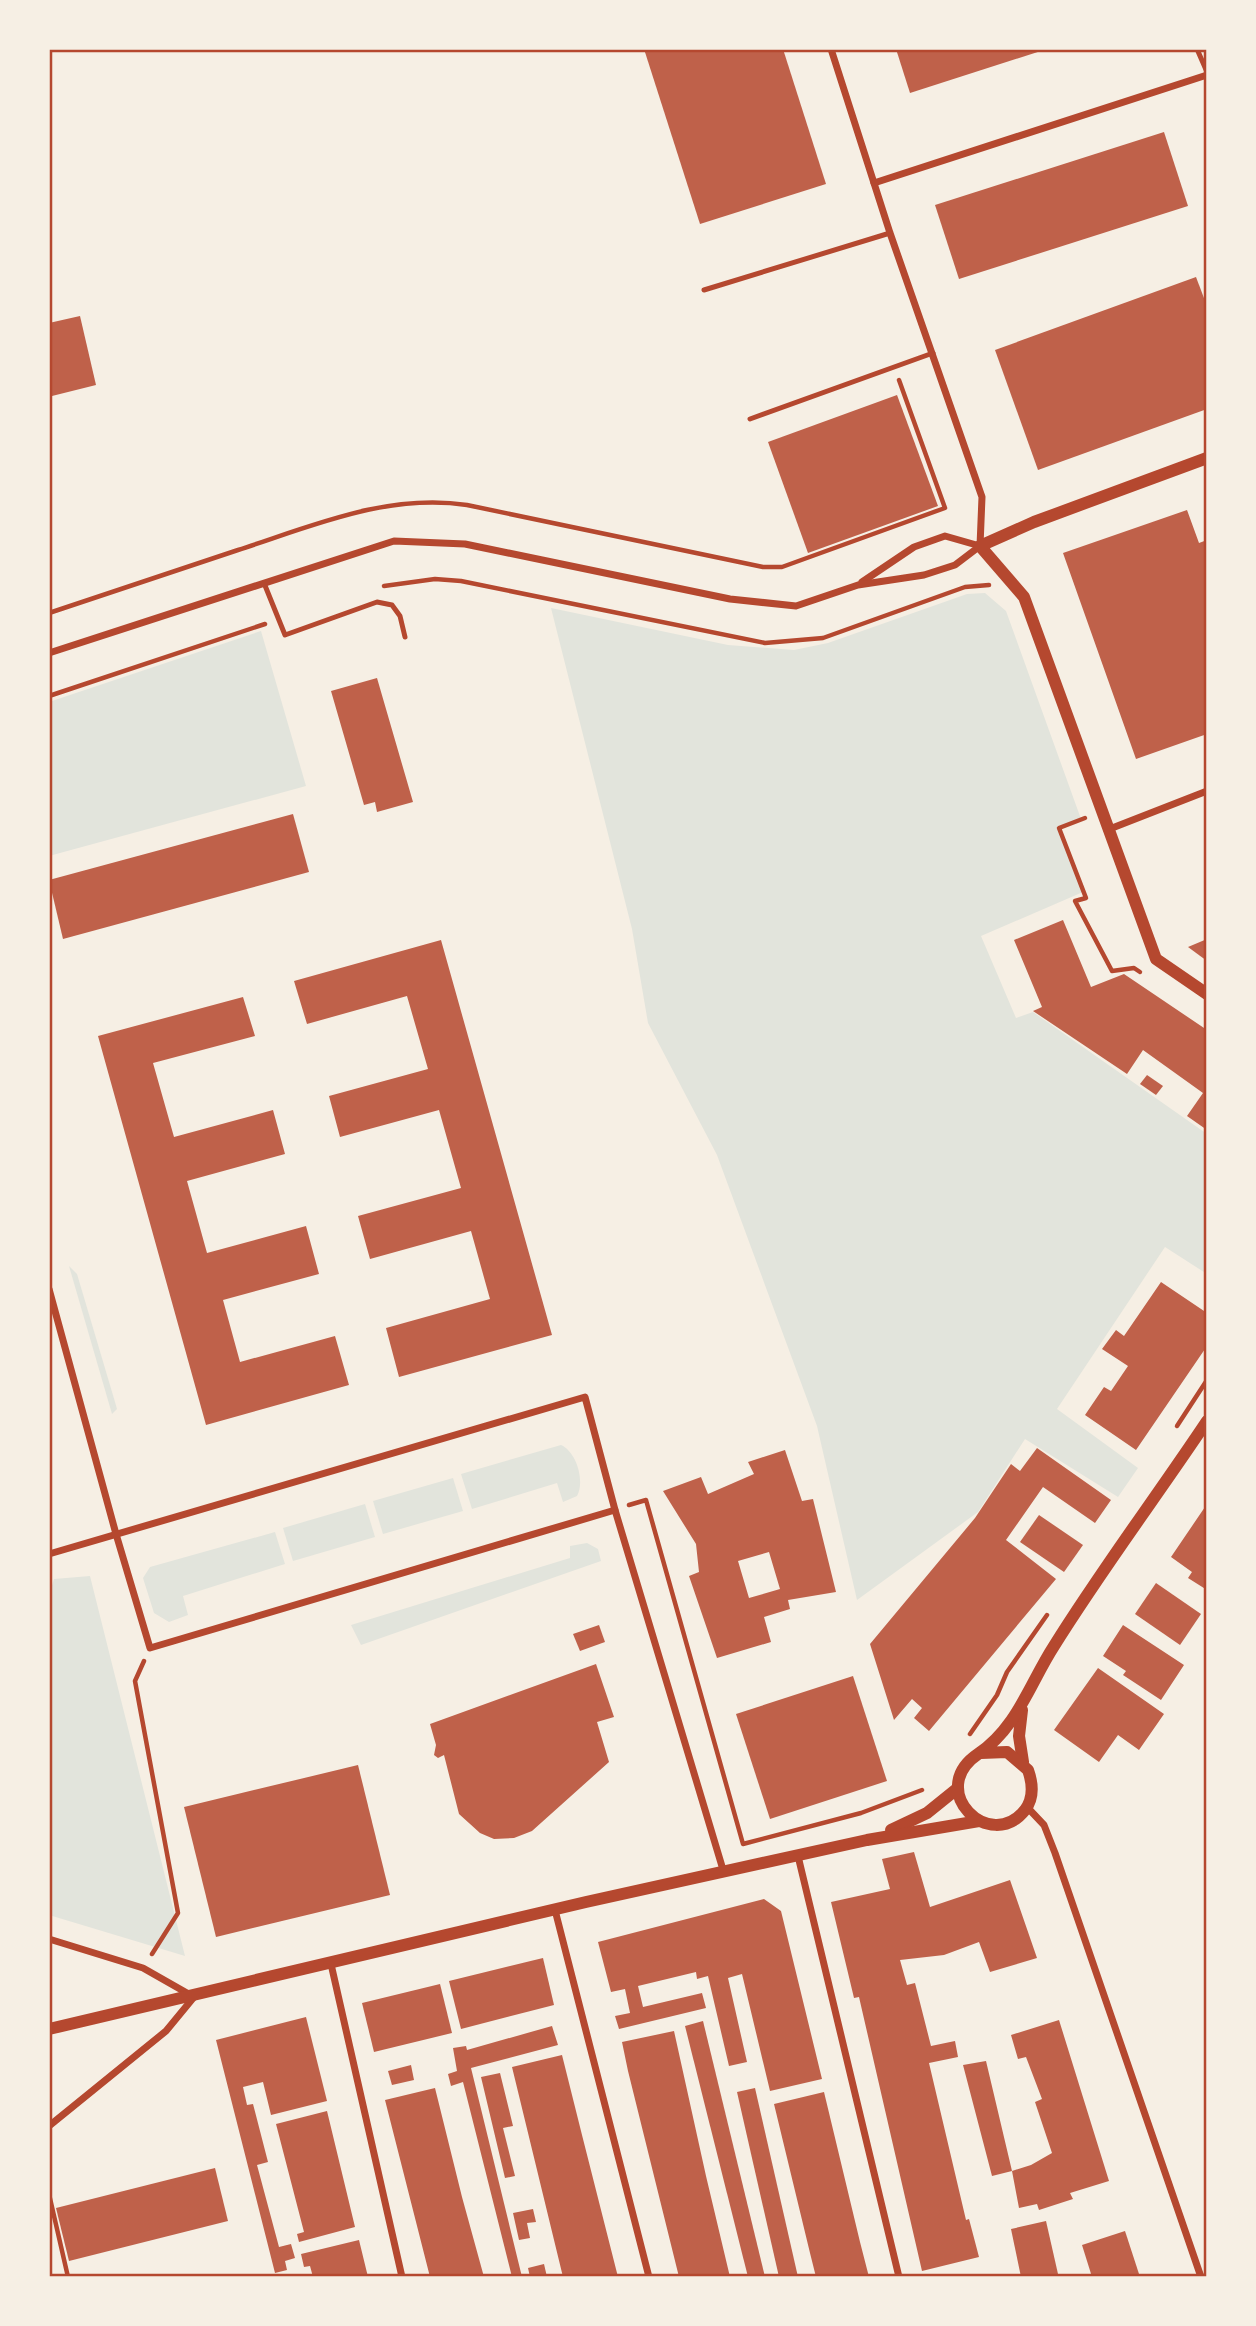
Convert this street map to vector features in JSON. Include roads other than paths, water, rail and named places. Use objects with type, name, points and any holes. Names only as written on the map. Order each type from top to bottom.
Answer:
[{"type":"street","points":[[831,49],[890,233],[982,497],[980,546]]},
{"type":"street","points":[[874,183],[1207,73]]},
{"type":"street","points":[[49,653],[394,541],[465,544],[730,599],[796,606],[858,585],[924,575],[955,565],[980,546],[1034,522],[1207,458]]},
{"type":"street","points":[[858,585],[914,547],[945,536],[980,546],[1024,597],[1156,959],[1207,994]]},
{"type":"street","points":[[1107,830],[1207,791]]},
{"type":"street","points":[[49,1289],[150,1648],[615,1510]]},
{"type":"street","points":[[49,1554],[585,1396],[615,1510],[724,1874]]},
{"type":"street","points":[[979,1821],[961,1801],[958,1788],[964,1767],[1006,1728],[1023,1703],[1053,1647],[1207,1421]]},
{"type":"street","points":[[49,2029],[867,1840],[979,1821],[990,1824],[1011,1821],[1027,1807],[1032,1779],[1023,1762],[1019,1735],[1023,1703]]},
{"type":"street","points":[[981,1753],[999,1750],[1023,1762]]},
{"type":"street","points":[[867,1840],[927,1813],[958,1788]]},
{"type":"street","points":[[1027,1807],[1040,1818],[1055,1853],[1200,2277]]},
{"type":"street","points":[[798,1856],[899,2277]]},
{"type":"street","points":[[555,1910],[649,2277]]},
{"type":"street","points":[[49,1939],[143,1968],[194,1997]]},
{"type":"street","points":[[331,1964],[401,2277]]},
{"type":"street","points":[[49,2126],[166,2031],[194,1997]]},
{"type":"lane","points":[[1197,49],[1207,73]]},
{"type":"lane","points":[[704,290],[890,233]]},
{"type":"lane","points":[[750,419],[933,353]]},
{"type":"lane","points":[[264,583],[285,635],[377,602],[392,605],[400,616],[405,637]]}]
